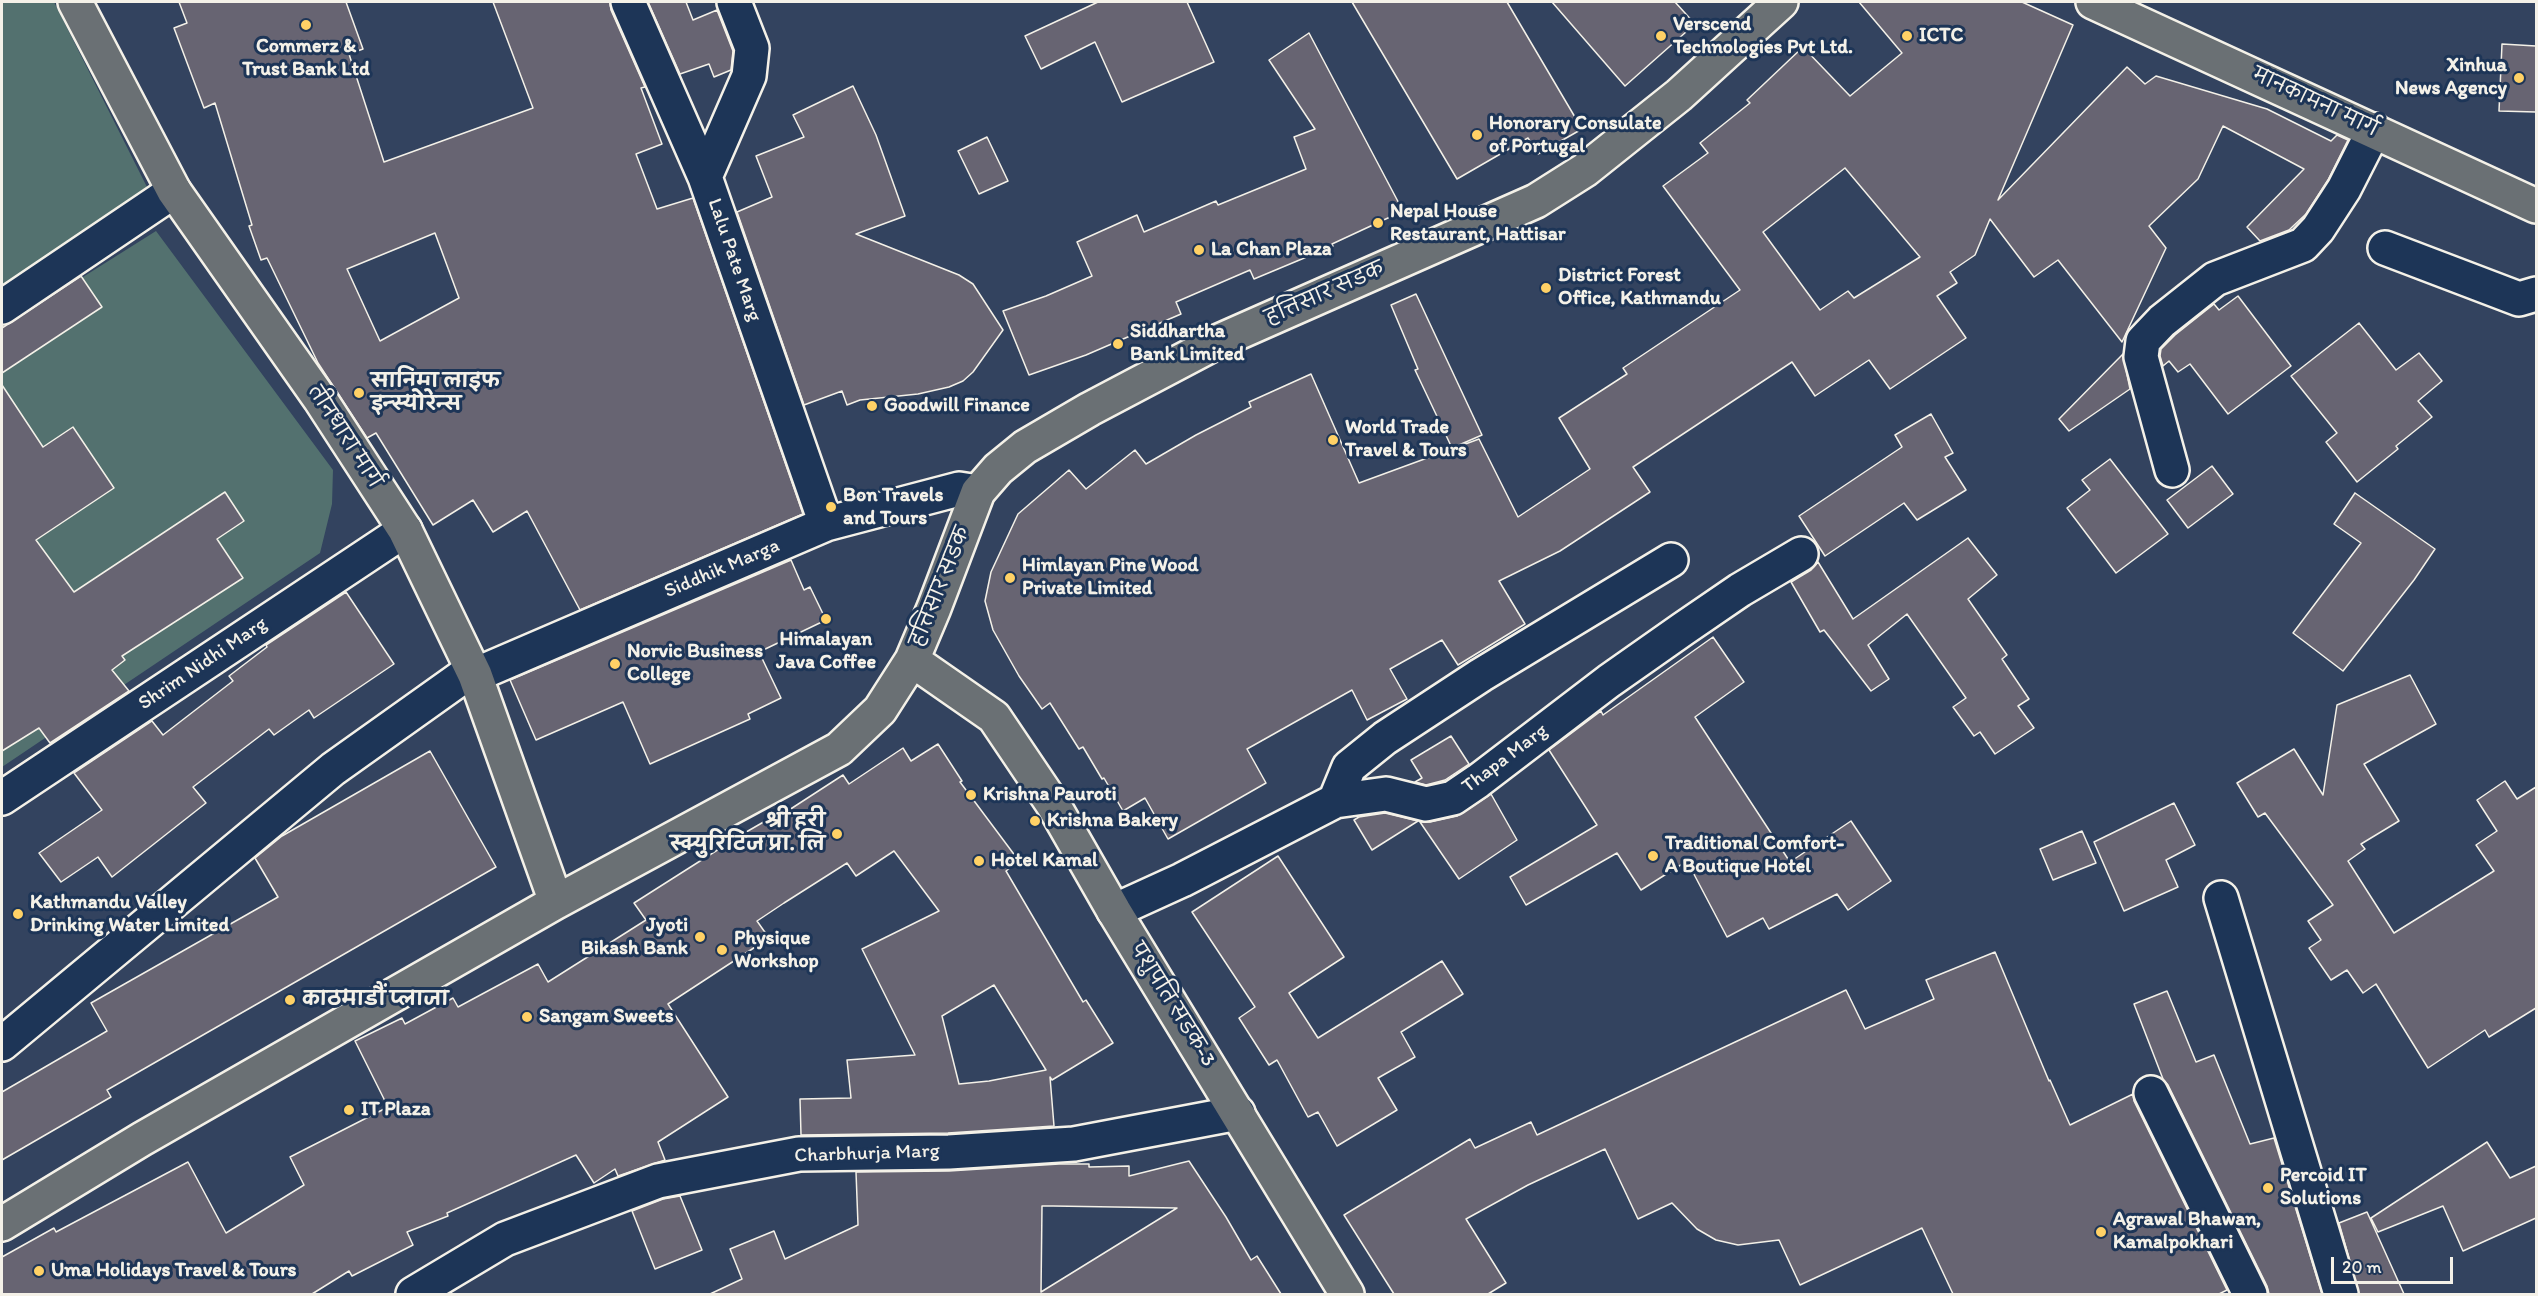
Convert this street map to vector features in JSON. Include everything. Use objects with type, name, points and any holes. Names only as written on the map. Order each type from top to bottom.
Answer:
[{"type":"main road","name":"तीनधारा मार्ग","points":[[75,2],[174,191],[320,399],[405,530],[473,672],[556,902]]},
{"type":"main road","name":"हत्तिसार सडक","points":[[2,1224],[142,1139],[556,902],[839,748],[879,710],[912,660],[978,492],[998,469],[1025,447],[1089,409],[1217,342],[1506,214],[1561,186],[1680,95],[1781,2]]},
{"type":"main road","name":"मानकामना मार्ग","points":[[2093,2],[2536,206]]},
{"type":"main road","name":"पशुपति सडक-3","points":[[912,660],[994,717],[1054,806],[1114,912],[1347,1294]]},
{"type":"street","name":"Lalu Pate Marg","points":[[628,2],[705,177],[826,524]]},
{"type":"street","points":[[705,177],[749,76],[752,48],[735,2]]},
{"type":"street","points":[[2172,470],[2142,357],[2143,341],[2162,321],[2215,279],[2303,245],[2318,229],[2344,189],[2374,130]]},
{"type":"street","points":[[2,307],[174,191]]},
{"type":"street","points":[[2385,248],[2519,299],[2536,294]]},
{"type":"street","name":"Siddhik Marga","points":[[2,1044],[333,769],[473,672],[826,524],[959,489],[978,492]]},
{"type":"street","name":"Shrim Nidhi Marg","points":[[2,798],[405,530]]},
{"type":"street","name":"Thapa Marg","points":[[1114,912],[1182,880],[1335,801],[1386,794],[1426,804],[1453,798],[1478,782],[1609,681],[1740,591],[1801,554]]},
{"type":"street","points":[[1335,801],[1350,766],[1385,738],[1491,669],[1671,560]]},
{"type":"street","points":[[2221,898],[2341,1294]]},
{"type":"street","points":[[2151,1093],[2250,1294]]},
{"type":"street","name":"Charbhurja Marg","points":[[413,1294],[505,1239],[658,1181],[799,1154],[949,1152],[1074,1144],[1238,1113]]},
{"type":"green space","points":[[2,2],[54,2],[149,191],[2,292]]},
{"type":"green space","points":[[156,231],[333,470],[332,504],[320,553],[2,767],[2,328]]},
{"type":"building","points":[[179,2],[346,2],[363,49],[349,54],[384,162],[533,108],[493,2],[610,2],[611,10],[645,87],[641,88],[662,144],[636,154],[657,209],[693,198],[803,514],[580,610],[527,511],[493,532],[473,500],[433,525],[376,433],[367,438],[318,363],[267,258],[261,260],[249,226],[252,225],[215,103],[204,108],[174,28],[187,23]],"holes":[[[435,233],[459,298],[380,341],[347,269]]]},
{"type":"building","points":[[648,2],[686,2],[693,20],[717,10],[733,51],[731,70],[714,77],[709,64],[680,74]]},
{"type":"building","points":[[1098,2],[1187,2],[1214,62],[1122,102],[1095,42],[1041,69],[1025,36]]},
{"type":"building","points":[[1352,2],[1507,2],[1582,129],[1538,154],[1528,138],[1457,179]]},
{"type":"building","points":[[1552,2],[1675,2],[1695,24],[1625,86]]},
{"type":"building","points":[[1859,2],[2022,2],[2073,25],[1998,200],[2127,67],[2145,84],[2156,76],[2267,109],[2331,141],[2337,135],[2348,140],[2328,180],[2306,214],[2289,230],[2260,241],[2247,227],[2304,169],[2223,126],[2198,179],[2149,226],[2166,248],[2122,342],[2058,260],[2034,277],[1990,219],[1975,255],[1950,272],[1957,283],[1937,296],[1966,338],[1890,389],[1869,360],[1815,396],[1792,362],[1633,467],[1650,492],[1560,551],[1499,581],[1525,624],[1458,665],[1442,640],[1390,669],[1407,699],[1367,720],[1352,690],[1247,749],[1266,783],[1168,839],[1145,798],[1123,811],[1104,778],[1102,779],[1083,747],[1079,749],[1050,703],[1042,709],[1019,676],[993,630],[985,601],[991,572],[1018,514],[1069,470],[1086,489],[1135,450],[1146,464],[1251,407],[1249,402],[1311,374],[1359,483],[1479,439],[1518,517],[1590,469],[1559,418],[1627,374],[1623,368],[1740,290],[1663,186],[1708,153],[1700,143],[1750,103],[1747,100],[1803,47],[1850,96],[1902,53]],"holes":[[[1845,168],[1920,257],[1854,298],[1848,291],[1820,310],[1763,232]]]},
{"type":"building","points":[[1309,33],[1403,211],[1332,244],[1333,246],[1254,279],[1250,270],[1176,302],[1181,314],[1086,355],[1029,375],[1003,311],[1092,276],[1077,242],[1137,215],[1144,232],[1216,201],[1218,205],[1306,169],[1294,137],[1315,129],[1269,60]]},
{"type":"building","name":"Xinhua News Agency","points":[[2502,44],[2536,46],[2536,112],[2499,111]]},
{"type":"building","points":[[853,86],[876,135],[905,216],[856,234],[959,275],[973,284],[1003,330],[973,372],[963,381],[949,387],[918,394],[860,400],[847,405],[842,391],[804,405],[737,212],[772,197],[756,156],[804,137],[793,115]]},
{"type":"building","points":[[987,137],[1008,181],[979,194],[958,151]]},
{"type":"building","points":[[81,276],[102,307],[2,373],[2,328]]},
{"type":"building","points":[[1416,294],[1482,435],[1452,448],[1415,370],[1418,369],[1391,305]]},
{"type":"building","points":[[2238,296],[2291,366],[2228,414],[2190,364],[2178,372],[2169,361],[2163,366],[2160,356],[2161,349],[2175,335],[2214,304],[2219,310]]},
{"type":"building","points":[[2359,323],[2396,370],[2419,353],[2442,381],[2418,401],[2432,417],[2396,446],[2398,449],[2357,482],[2326,442],[2337,433],[2291,376]]},
{"type":"building","points":[[2123,354],[2130,389],[2069,431],[2059,419]]},
{"type":"building","points":[[2,385],[43,447],[73,427],[114,488],[36,540],[74,592],[225,492],[244,521],[217,539],[243,578],[122,656],[125,660],[112,670],[129,691],[50,743],[39,728],[2,751]]},
{"type":"building","points":[[1931,414],[1953,453],[1945,457],[1966,490],[1917,520],[1904,503],[1825,556],[1799,516],[1902,447],[1895,435]]},
{"type":"building","points":[[2110,459],[2168,534],[2116,573],[2067,508],[2090,490],[2082,480]]},
{"type":"building","points":[[2212,466],[2233,494],[2188,528],[2167,500]]},
{"type":"building","points":[[2355,493],[2435,549],[2414,580],[2343,671],[2293,633],[2361,543],[2334,524]]},
{"type":"building","points":[[1968,538],[1997,575],[1968,599],[2007,655],[2002,659],[2029,699],[2018,706],[2034,728],[1995,754],[1980,732],[1974,736],[1953,707],[1966,698],[1907,614],[1868,645],[1889,679],[1871,691],[1824,630],[1820,632],[1791,582],[1811,570],[1818,562],[1853,619]]},
{"type":"building","points":[[791,560],[804,590],[810,587],[826,620],[759,652],[781,698],[748,714],[750,719],[650,764],[623,702],[536,740],[510,680]]},
{"type":"building","points":[[346,592],[394,664],[314,718],[309,710],[274,735],[269,729],[193,787],[206,803],[112,877],[98,857],[61,882],[39,853],[102,810],[74,773],[152,721],[163,735],[233,681],[229,676],[267,647],[266,645]]},
{"type":"building","points":[[1713,637],[1744,682],[1695,717],[1790,862],[1851,821],[1891,881],[1848,910],[1837,894],[1769,929],[1763,918],[1727,937],[1687,861],[1641,890],[1617,853],[1526,905],[1510,877],[1597,825],[1549,750],[1601,711],[1603,715]]},
{"type":"building","points":[[2410,675],[2436,724],[2364,764],[2399,821],[2361,844],[2365,849],[2348,861],[2394,933],[2494,871],[2476,845],[2497,831],[2477,800],[2505,781],[2517,799],[2536,787],[2536,1008],[2489,1037],[2485,1030],[2428,1068],[2376,984],[2363,993],[2347,970],[2331,980],[2309,948],[2321,940],[2308,921],[2333,905],[2265,813],[2258,817],[2237,783],[2294,749],[2323,795],[2337,705]]},
{"type":"building","points":[[1451,736],[1469,764],[1445,780],[1426,785],[1415,782],[1422,778],[1411,760]]},
{"type":"building","points":[[938,744],[962,781],[960,782],[1019,861],[1006,871],[1083,1002],[1086,1000],[1113,1043],[1052,1080],[1050,1077],[1054,1126],[948,1133],[801,1135],[800,1099],[851,1098],[847,1060],[915,1055],[862,949],[939,911],[894,851],[856,876],[847,863],[757,921],[769,938],[668,1004],[728,1097],[658,1142],[665,1160],[618,1176],[615,1169],[594,1183],[576,1155],[447,1213],[448,1216],[407,1232],[413,1245],[352,1276],[349,1271],[312,1294],[2,1294],[2,1257],[54,1228],[56,1232],[188,1162],[226,1233],[304,1185],[290,1157],[388,1107],[355,1041],[402,1018],[405,1024],[453,998],[458,1007],[538,964],[548,982],[646,920],[634,903],[741,835],[767,820],[769,823],[843,775],[849,784],[903,748],[911,761]],"holes":[[[994,985],[1046,1070],[989,1081],[959,1084],[942,1016]]]},
{"type":"building","points":[[430,751],[496,867],[107,1090],[111,1097],[2,1160],[2,1092],[107,1031],[91,1003],[278,897],[255,858],[282,836]]},
{"type":"building","points":[[1491,794],[1517,840],[1459,879],[1420,822],[1457,816]]},
{"type":"building","points":[[2174,803],[2195,845],[2166,860],[2178,887],[2124,911],[2094,842]]},
{"type":"building","points":[[1385,813],[1418,821],[1372,850],[1354,820],[1359,817]]},
{"type":"building","points":[[2082,831],[2096,863],[2053,880],[2040,849]]},
{"type":"building","points":[[1278,856],[1344,957],[1289,993],[1318,1038],[1442,961],[1463,994],[1401,1032],[1415,1057],[1378,1078],[1397,1110],[1337,1146],[1318,1112],[1308,1117],[1277,1060],[1269,1065],[1239,1018],[1255,1007],[1192,912]]},
{"type":"building","points":[[1995,952],[2070,1125],[2133,1094],[2134,1101],[2227,1290],[2219,1294],[1953,1294],[1922,1228],[1800,1285],[1779,1240],[1738,1245],[1716,1240],[1697,1229],[1672,1203],[1638,1219],[1605,1149],[1528,1185],[1466,1219],[1506,1283],[1488,1294],[1394,1294],[1344,1215],[1470,1139],[1475,1148],[1531,1122],[1537,1135],[1846,990],[1865,1029],[1934,999],[1926,980]]},
{"type":"building","points":[[2167,991],[2196,1062],[2214,1055],[2250,1144],[2274,1138],[2322,1294],[2269,1294],[2168,1085],[2163,1079],[2134,1004]]},
{"type":"building","points":[[2487,1142],[2510,1178],[2536,1166],[2536,1218],[2463,1251],[2443,1206],[2378,1232],[2371,1218]]},
{"type":"building","points":[[1189,1161],[1251,1260],[1257,1256],[1281,1294],[710,1294],[742,1279],[730,1249],[774,1231],[785,1259],[858,1225],[856,1172],[949,1171],[1089,1164],[1089,1167],[1129,1166],[1129,1176]],"holes":[[[1042,1206],[1177,1208],[1041,1292]]]},
{"type":"building","points":[[680,1196],[702,1250],[655,1269],[632,1211],[663,1199]]},
{"type":"building","points":[[2367,1212],[2404,1294],[2359,1294],[2339,1223]]},
{"type":"place","name":"Commerz & Trust Bank Ltd","points":[[306,25]]},
{"type":"place","name":"Verscend Technologies Pvt Ltd.","points":[[1661,36]]},
{"type":"place","name":"ICTC","points":[[1907,36]]},
{"type":"place","name":"Xinhua News Agency","points":[[2519,78]]},
{"type":"place","name":"Honorary Consulate of Portugal","points":[[1477,135]]},
{"type":"place","name":"Nepal House Restaurant, Hattisar","points":[[1378,223]]},
{"type":"place","name":"La Chan Plaza","points":[[1199,250]]},
{"type":"place","name":"District Forest Office, Kathmandu","points":[[1546,288]]},
{"type":"place","name":"Siddhartha Bank Limited","points":[[1118,344]]},
{"type":"place","name":"सानिमा लाइफ इन्स्योरेन्स","points":[[359,393]]},
{"type":"place","name":"Goodwill Finance","points":[[872,406]]},
{"type":"place","name":"World Trade Travel & Tours","points":[[1333,440]]},
{"type":"place","name":"Bon Travels and Tours","points":[[831,507]]},
{"type":"place","name":"Himlayan Pine Wood Private Limited","points":[[1010,578]]},
{"type":"place","name":"Himalayan Java Coffee","points":[[826,619]]},
{"type":"place","name":"Norvic Business College","points":[[615,664]]},
{"type":"place","name":"Krishna Pauroti","points":[[971,795]]},
{"type":"place","name":"Krishna Bakery","points":[[1035,821]]},
{"type":"place","name":"श्री हरी स्क्युरिटिज प्रा. लि","points":[[837,834]]},
{"type":"place","name":"Traditional Comfort- A Boutique Hotel","points":[[1653,856]]},
{"type":"place","name":"Hotel Kamal","points":[[979,861]]},
{"type":"place","name":"Kathmandu Valley Drinking Water Limited","points":[[18,914]]},
{"type":"place","name":"Jyoti Bikash Bank","points":[[700,937]]},
{"type":"place","name":"Physique Workshop","points":[[722,950]]},
{"type":"place","name":"काठमाडौं प्लाजा","points":[[290,1000]]},
{"type":"place","name":"Sangam Sweets","points":[[527,1017]]},
{"type":"place","name":"IT Plaza","points":[[349,1110]]},
{"type":"place","name":"Percoid IT Solutions","points":[[2268,1188]]},
{"type":"place","name":"Agrawal Bhawan, Kamalpokhari","points":[[2101,1232]]},
{"type":"place","name":"Uma Holidays Travel & Tours","points":[[39,1271]]}]
